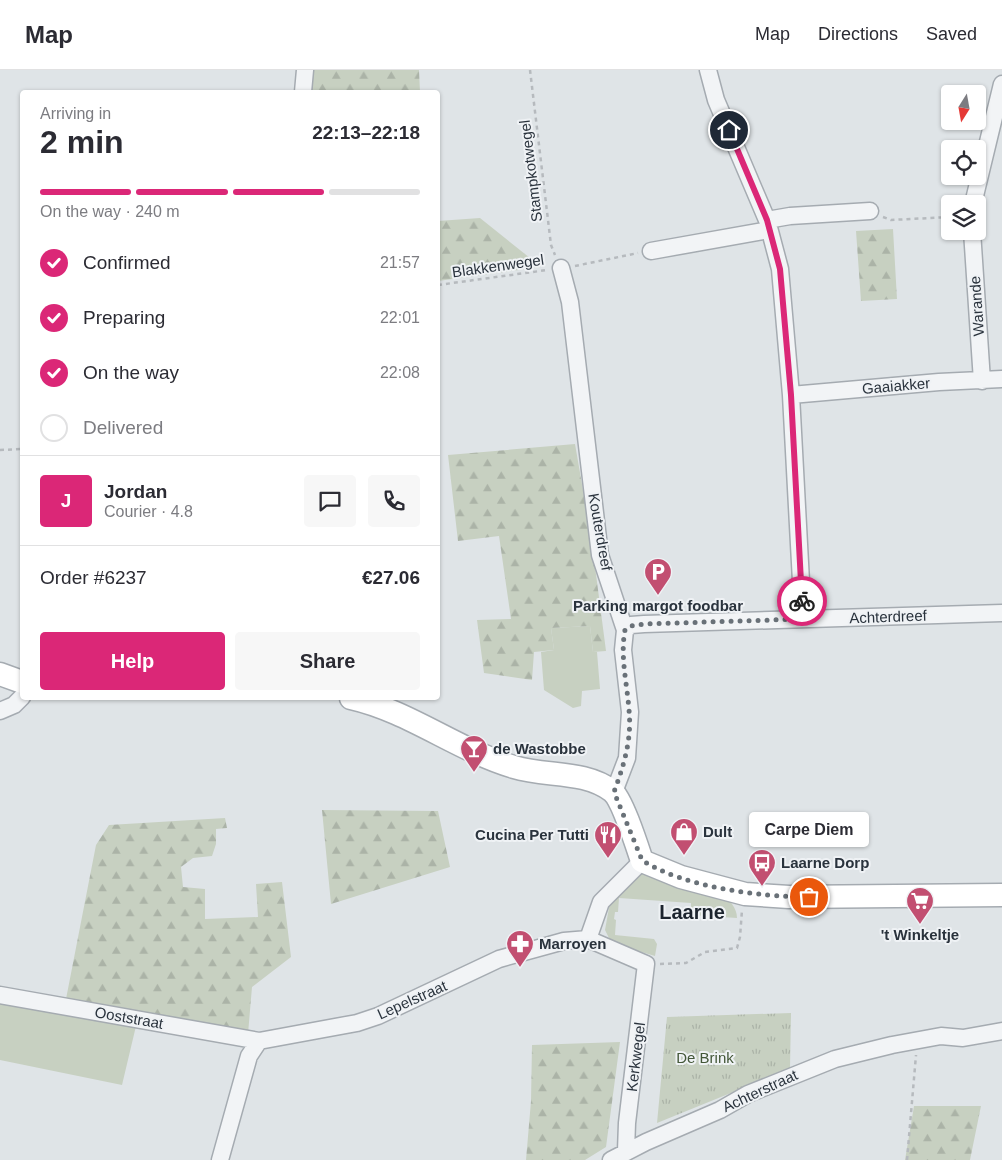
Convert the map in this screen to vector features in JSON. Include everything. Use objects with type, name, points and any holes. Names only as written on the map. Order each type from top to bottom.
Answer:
[{"type":"street","points":[[303,90],[305,70]]},
{"type":"street","points":[[708,70],[716,100],[768,225],[780,269],[791,395],[803,619]]},
{"type":"street","points":[[976,195],[998,120],[1002,84]]},
{"type":"street","points":[[652,251],[768,225],[790,216],[870,211]]},
{"type":"street","name":"Warande","points":[[973,240],[982,381]]},
{"type":"street","name":"Kouterdreef","points":[[561,268],[570,302],[600,555],[625,630],[623,650],[630,712],[627,758],[614,792]]},
{"type":"street","name":"Gaaiakker","points":[[791,395],[938,382],[1002,379]]},
{"type":"street","name":"Achterdreef","points":[[625,630],[631,626],[644,624],[1002,613]]},
{"type":"street","points":[[0,674],[20,681]]},
{"type":"street","points":[[0,711],[14,705],[20,699]]},
{"type":"street","points":[[368,700],[385,702],[409,721],[499,762],[517,768],[592,779],[614,792],[642,860],[681,877],[745,894],[789,897],[1002,895]]},
{"type":"street","points":[[642,860],[601,902],[588,939],[646,964]]},
{"type":"street","name":"Lepelstraat","points":[[259,1041],[378,1016],[499,959],[564,941],[588,939]]},
{"type":"street","name":"Kerkwegel","points":[[626,1151],[627,1123],[646,964]]},
{"type":"street","name":"Ooststraat","points":[[0,994],[259,1041]]},
{"type":"street","name":"Achterstraat","points":[[611,1160],[626,1151],[720,1110],[748,1094],[835,1059],[941,1036],[962,1038],[1002,1031]]},
{"type":"street","points":[[220,1160],[249,1056],[259,1041]]},
{"type":"path","name":"Stampkotwegel","points":[[530,70],[551,245],[561,268]]},
{"type":"path","points":[[870,211],[892,220],[941,217]]},
{"type":"path","name":"Blakkenwegel","points":[[440,285],[561,268],[652,251]]},
{"type":"path","points":[[0,450],[20,449]]},
{"type":"path","points":[[646,964],[686,963],[705,952],[737,948],[740,938],[745,894]]},
{"type":"path","points":[[907,1160],[917,1060],[914,1042]]},
{"type":"green space","points":[[309,70],[419,70],[420,90],[308,90]]},
{"type":"green space","points":[[480,218],[541,267],[440,281],[440,221]]},
{"type":"green space","points":[[893,229],[897,299],[861,301],[856,231]]},
{"type":"green space","points":[[575,444],[591,536],[606,651],[593,652],[590,626],[551,628],[554,650],[534,652],[532,680],[484,673],[477,620],[511,619],[499,536],[458,541],[448,455]]},
{"type":"green space","points":[[590,626],[593,652],[597,652],[600,689],[582,691],[581,706],[573,708],[544,690],[541,652],[554,650],[551,628]]},
{"type":"green space","points":[[322,810],[438,811],[450,867],[331,904]]},
{"type":"green space","points":[[225,818],[227,828],[216,829],[216,844],[212,856],[193,858],[181,867],[183,887],[205,889],[205,919],[258,917],[256,884],[282,882],[291,957],[252,987],[248,1034],[66,999],[96,845],[109,825]]},
{"type":"green space","points":[[640,873],[722,895],[728,899],[736,911],[737,918],[691,915],[691,903],[619,898],[618,912],[615,912],[614,919],[616,920],[615,935],[654,939],[657,944],[655,956],[618,945],[610,940],[605,930],[610,902]]},
{"type":"green space","points":[[0,1003],[136,1026],[122,1085],[0,1060]]},
{"type":"green space","name":"De Brink","points":[[791,1013],[790,1069],[657,1123],[667,1017]]},
{"type":"green space","points":[[620,1042],[606,1147],[585,1160],[526,1160],[531,1101],[532,1045]]},
{"type":"green space","points":[[914,1106],[981,1106],[970,1160],[905,1160]]},
{"type":"way so far","points":[[802,601],[803,619],[644,624],[631,626],[625,630],[623,650],[630,712],[627,758],[614,792],[642,860],[649,865],[681,877],[745,894],[809,897]]},
{"type":"place","name":"Parking margot foodbar","points":[[658,596]]},
{"type":"place","name":"de Wastobbe","points":[[474,773]]},
{"type":"place","name":"Dult","points":[[684,856]]},
{"type":"place","name":"Cucina Per Tutti","points":[[608,859]]},
{"type":"place","name":"Laarne Dorp","points":[[762,887]]},
{"type":"place","name":"Carpe Diem","points":[[809,897]]},
{"type":"place","name":"'t Winkeltje","points":[[920,925]]},
{"type":"place","name":"Marroyen","points":[[520,968]]},
{"type":"district","name":"Laarne","points":[[692,912]]},
{"type":"route","points":[[729,130],[767,220],[780,269],[791,395],[802,601]]}]
